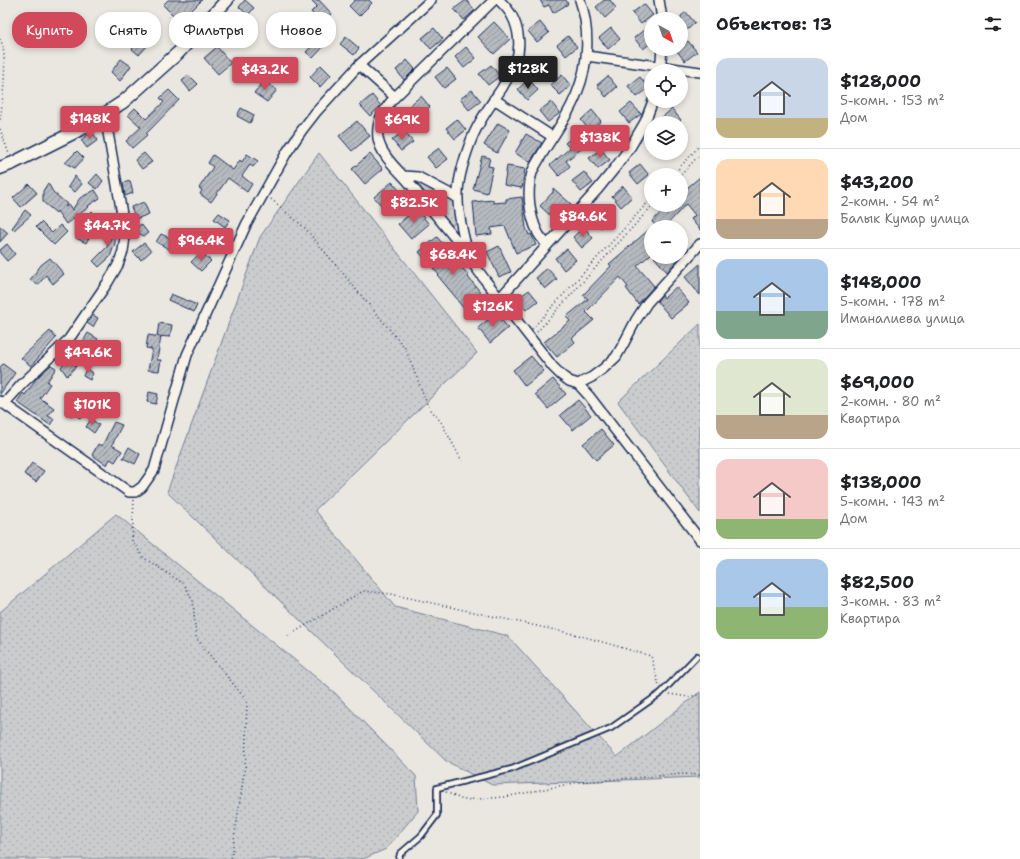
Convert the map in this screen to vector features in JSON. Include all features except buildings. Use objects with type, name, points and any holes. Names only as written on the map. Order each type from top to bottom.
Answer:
[{"type":"street","points":[[0,168],[83,128],[123,102],[178,53],[227,0]]},
{"type":"street","points":[[494,0],[394,97],[387,106],[380,117],[378,130],[378,139],[381,148],[386,156],[468,254],[477,270],[553,367],[569,381],[578,384],[589,396],[700,540]]},
{"type":"street","points":[[468,254],[463,235],[458,198],[465,157],[469,144],[478,126],[510,74],[516,61],[519,40],[512,16],[499,0]]},
{"type":"street","points":[[547,245],[539,234],[534,223],[529,196],[530,184],[533,170],[569,110],[578,93],[584,74],[587,56],[586,37],[585,21],[580,0]]},
{"type":"street","points":[[660,0],[661,12]]},
{"type":"street","points":[[105,115],[125,237],[123,251],[118,265],[108,282],[68,339],[2,403],[129,492],[135,492],[142,487],[154,470],[187,355],[246,225],[287,152],[316,112],[359,65],[428,1]]},
{"type":"street","points":[[587,56],[644,66]]},
{"type":"street","points":[[359,65],[394,97]]},
{"type":"street","points":[[688,71],[700,72]]},
{"type":"street","points":[[494,99],[553,137]]},
{"type":"street","points":[[499,299],[615,168],[631,146],[650,108]]},
{"type":"street","points":[[404,176],[418,177],[458,198]]},
{"type":"street","points":[[578,384],[592,377],[616,357],[647,303],[700,244]]},
{"type":"lane","points":[[399,859],[400,854],[421,836],[437,815],[437,788],[512,769],[611,728],[660,693],[697,656]]},
{"type":"path","points":[[0,39],[5,54],[0,122]]},
{"type":"path","points":[[0,129],[13,163]]},
{"type":"path","points":[[679,168],[700,145]]},
{"type":"path","points":[[687,168],[700,154]]},
{"type":"path","points":[[264,194],[305,228],[405,348],[428,406],[441,422],[462,461]]},
{"type":"path","points":[[529,336],[644,207]]},
{"type":"path","points":[[529,336],[646,212]]},
{"type":"path","points":[[135,492],[132,540],[144,558],[184,584],[193,601],[196,638],[247,701],[245,767],[231,859]]},
{"type":"path","points":[[288,636],[363,592],[391,594],[578,635],[651,656],[660,693],[688,697],[700,694]]},
{"type":"path","points":[[437,788],[462,800],[505,797],[580,782],[684,774],[700,775]]},
{"type":"shaded area","points":[[319,153],[477,353],[315,510],[395,607],[508,636],[617,757],[700,692],[700,777],[492,785],[446,761],[167,492],[260,237]]},
{"type":"shaded area","points":[[419,182],[438,192],[452,202],[455,207],[456,221],[453,225],[450,224],[418,184]]},
{"type":"shaded area","points":[[700,324],[700,513],[618,402]]},
{"type":"shaded area","points":[[116,514],[335,693],[416,776],[418,811],[386,849],[363,859],[0,859],[0,612]]}]
